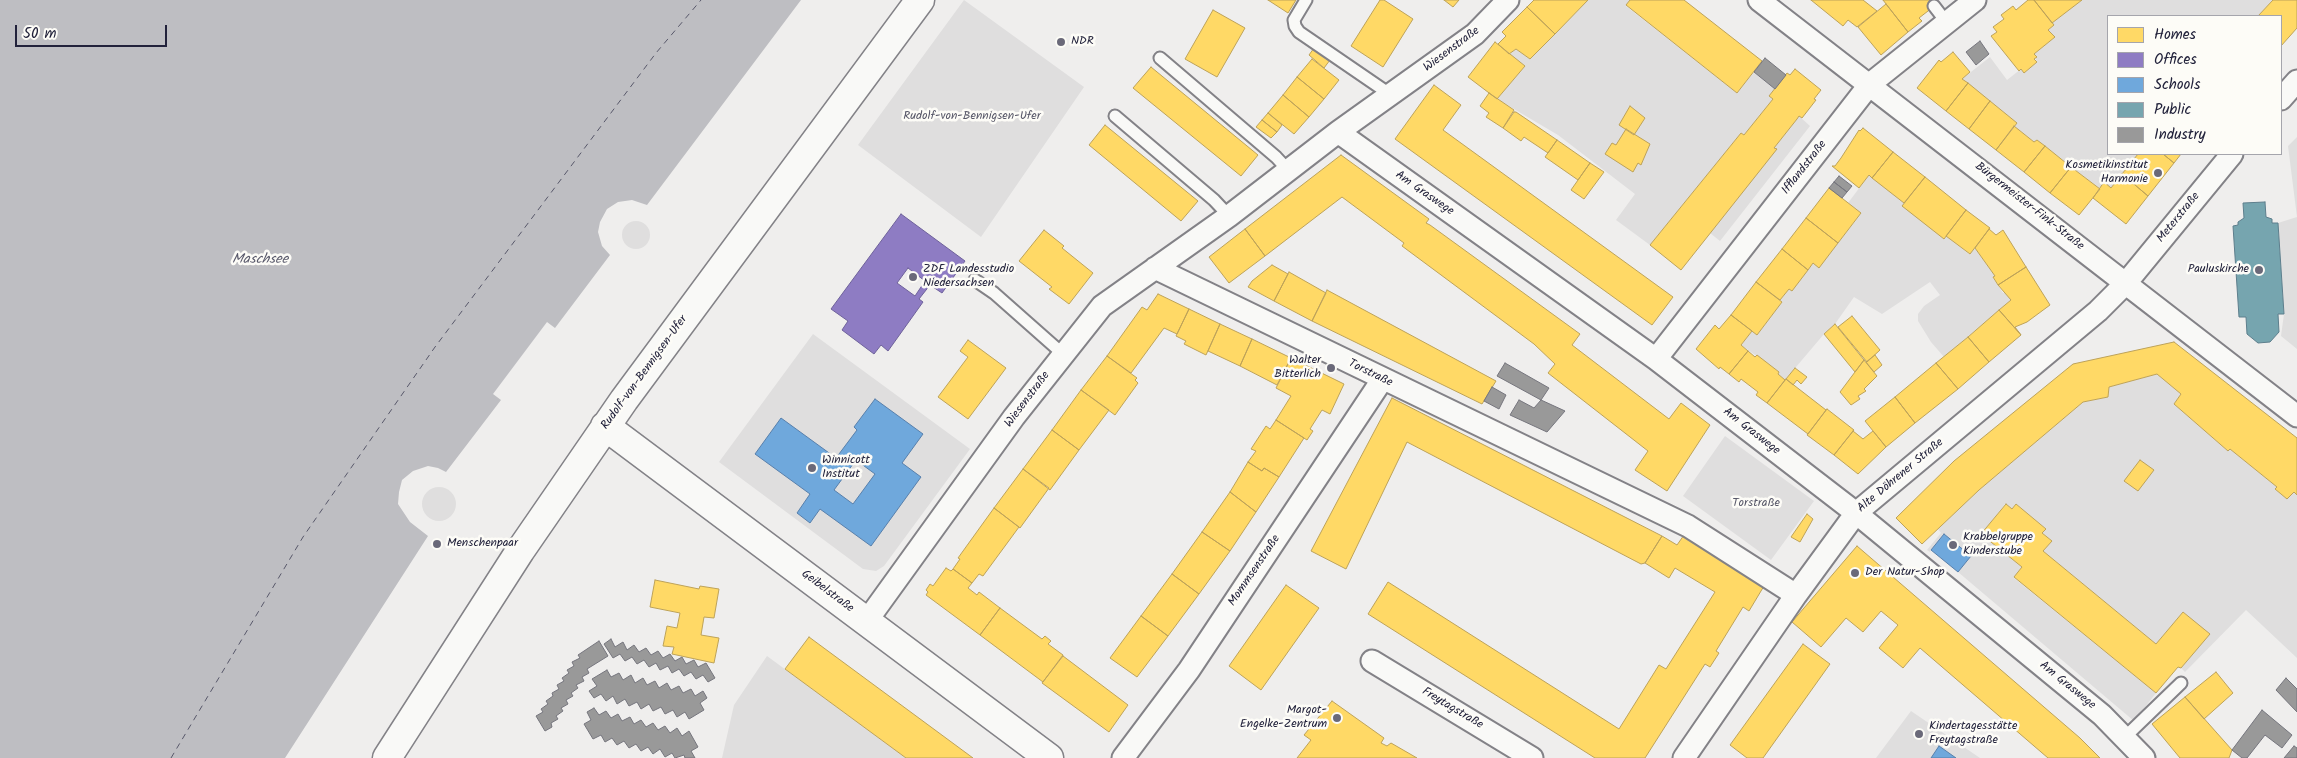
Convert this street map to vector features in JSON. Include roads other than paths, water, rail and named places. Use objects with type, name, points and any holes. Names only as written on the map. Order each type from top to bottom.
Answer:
[{"type":"street","name":"Rudolf-von-Bennigsen-Ufer","points":[[387,758],[520,551],[605,426],[920,0]]},
{"type":"street","name":"Wiesenstraße","points":[[866,622],[1014,417],[1102,306],[1229,216],[1338,132],[1475,34],[1508,0]]},
{"type":"street","name":"Bürgermeister-Fink-Straße","points":[[1759,0],[2297,416]]},
{"type":"street","name":"Ifflandstraße","points":[[1656,359],[1870,84],[1941,14],[1975,0]]},
{"type":"street","points":[[2282,98],[2297,81]]},
{"type":"street","name":"Am Graswege","points":[[1338,132],[1656,359],[1856,513],[2095,709],[2144,758]]},
{"type":"street","name":"Meterstraße","points":[[2126,282],[2231,155]]},
{"type":"street","name":"Torstraße","points":[[1155,268],[1382,380],[1688,526],[1796,595]]},
{"type":"street","name":"Alte Döhrener Straße","points":[[1684,758],[1796,595],[1856,513],[2098,312],[2126,282]]},
{"type":"street","name":"Mommsenstraße","points":[[1123,758],[1189,670],[1382,380]]},
{"type":"street","name":"Geibelstraße","points":[[605,426],[1049,758]]},
{"type":"street","name":"Freytagstraße","points":[[1372,660],[1532,758]]},
{"type":"lane","points":[[1306,0],[1294,20],[1294,26],[1298,32],[1391,95]]},
{"type":"lane","points":[[1160,58],[1276,157],[1289,171]]},
{"type":"lane","points":[[1115,116],[1214,200],[1229,216]]},
{"type":"lane","points":[[975,280],[994,293],[1063,354]]},
{"type":"lane","points":[[2125,737],[2181,683]]},
{"type":"water","name":"Maschsee","points":[[0,0],[801,0],[647,205],[632,200],[618,202],[607,209],[600,222],[598,232],[602,246],[610,255],[555,328],[547,322],[493,394],[501,400],[446,472],[428,466],[413,471],[402,480],[398,504],[410,522],[428,536],[285,758],[0,758]]},
{"type":"place","name":"NDR","points":[[1061,42]]},
{"type":"place","name":"Kosmetikinstitut Harmonie","points":[[2158,173]]},
{"type":"place","name":"Pauluskirche","points":[[2259,270]]},
{"type":"place","name":"ZDF Landesstudio Niedersachsen","points":[[913,277]]},
{"type":"place","name":"Walter Bitterlich","points":[[1331,368]]},
{"type":"place","name":"Winnicott Institut","points":[[812,468]]},
{"type":"place","name":"Menschenpaar","points":[[437,544]]},
{"type":"place","name":"Krabbelgruppe Kinderstube","points":[[1953,545]]},
{"type":"place","name":"Der Natur-Shop","points":[[1855,573]]},
{"type":"place","name":"Margot- Engelke-Zentrum","points":[[1337,718]]},
{"type":"place","name":"Kindertagesstätte Freytagstraße","points":[[1919,734]]}]
